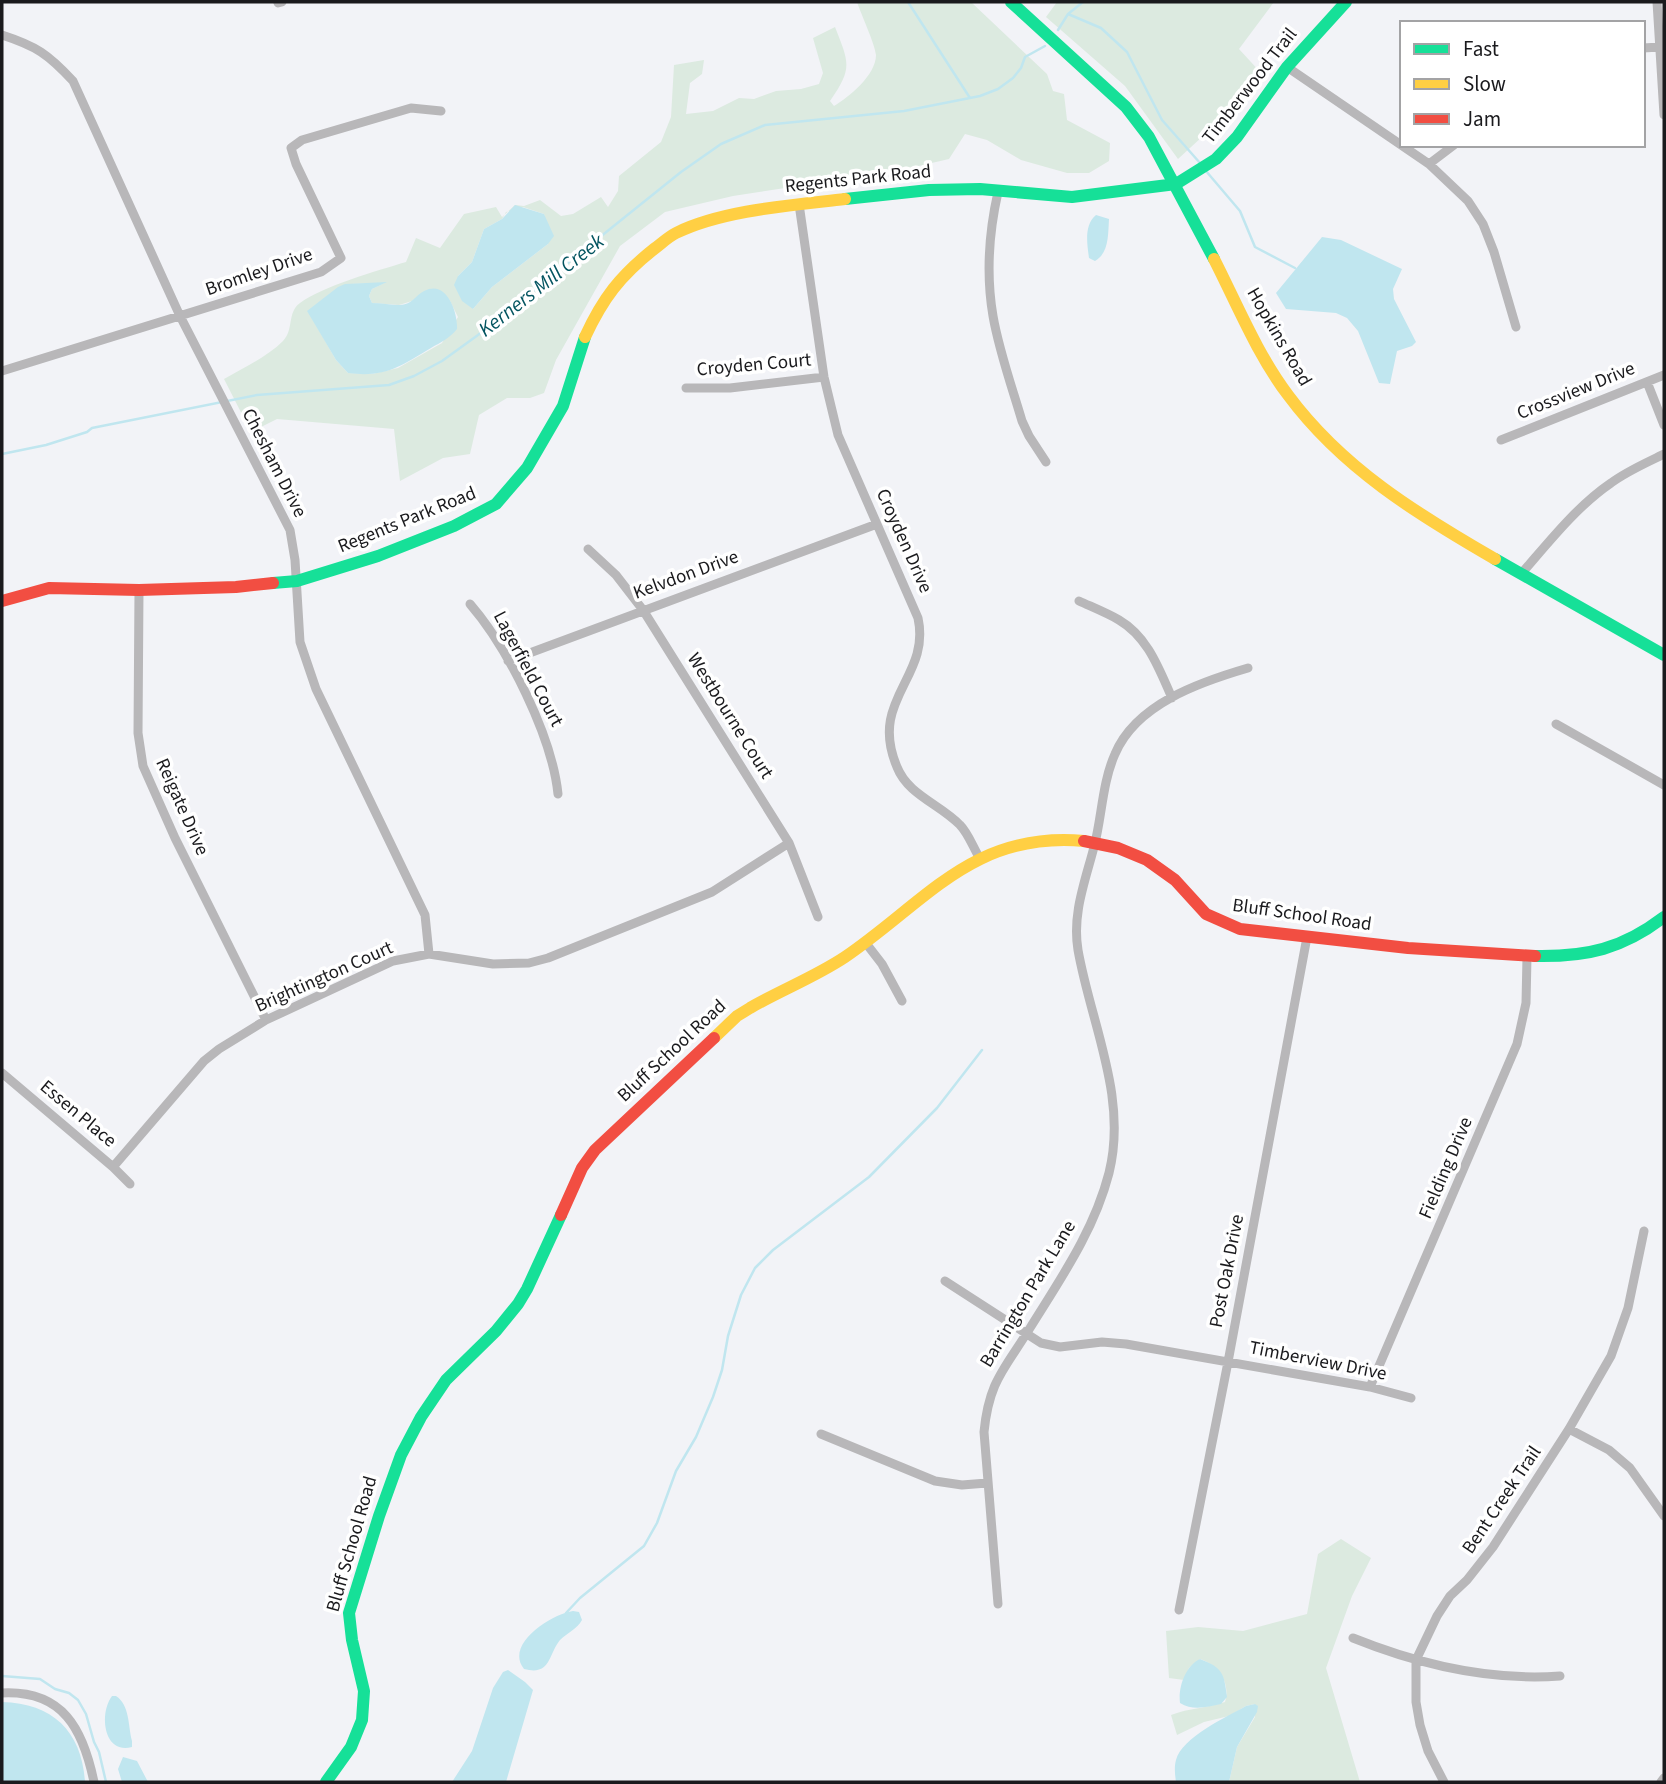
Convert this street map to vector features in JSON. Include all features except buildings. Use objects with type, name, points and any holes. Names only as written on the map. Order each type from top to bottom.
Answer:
[{"type":"street","name":"Hopkins Road","points":[[1011,2],[1126,107],[1149,137],[1176,184],[1258,346],[1287,394],[1323,436],[1369,478],[1425,519],[1664,655]]},
{"type":"street","name":"Timberwood Trail","points":[[1176,184],[1216,159],[1237,137],[1287,67],[1346,2]]},
{"type":"street","points":[[1657,2],[1664,115]]},
{"type":"street","name":"Chesham Drive","points":[[2,35],[31,44],[52,59],[73,81],[180,316],[290,530],[297,581],[300,642],[316,689],[425,915],[429,954]]},
{"type":"street","points":[[1645,48],[1660,47]]},
{"type":"street","points":[[1287,67],[1400,144]]},
{"type":"street","name":"Bromley Drive","points":[[2,371],[321,272],[341,258],[291,148],[302,140],[411,108],[441,111]]},
{"type":"street","points":[[1404,147],[1429,164],[1468,201],[1483,224],[1516,327]]},
{"type":"street","points":[[1429,164],[1451,147]]},
{"type":"street","name":"Regents Park Road","points":[[2,601],[49,588],[139,590],[236,587],[297,581],[378,556],[454,526],[495,504],[527,468],[556,421],[591,323],[616,283],[664,240],[688,227],[734,215],[799,204],[956,188],[1072,197],[1176,184]]},
{"type":"street","points":[[998,192],[990,244],[993,319],[1023,421],[1029,436],[1046,462]]},
{"type":"street","name":"Croyden Drive","points":[[799,204],[824,377],[838,435],[921,630],[919,654],[889,719],[894,759],[909,786],[960,825],[979,857]]},
{"type":"street","name":"Crossview Drive","points":[[1501,440],[1664,375]]},
{"type":"street","name":"Croyden Court","points":[[686,388],[730,388],[824,377]]},
{"type":"street","points":[[1647,382],[1664,425]]},
{"type":"street","points":[[1521,574],[1579,509],[1596,494],[1637,467],[1664,454]]},
{"type":"street","name":"Kelvdon Drive","points":[[508,661],[877,524]]},
{"type":"street","name":"Westbourne Court","points":[[588,549],[616,575],[643,610],[789,843],[818,918]]},
{"type":"street","name":"Reigate Drive","points":[[139,590],[138,733],[143,766],[175,838],[266,1020]]},
{"type":"street","points":[[1079,601],[1120,621],[1134,632],[1150,651],[1172,698]]},
{"type":"street","name":"Lagerfield Court","points":[[470,604],[483,618],[508,661],[542,728],[556,770],[558,794]]},
{"type":"street","name":"Barrington Park Lane","points":[[998,1604],[984,1432],[988,1402],[996,1378],[1076,1255],[1092,1223],[1110,1171],[1115,1134],[1108,1073],[1078,950],[1076,914],[1095,844],[1111,768],[1124,737],[1138,720],[1172,698],[1222,676],[1248,668]]},
{"type":"street","points":[[1556,724],[1664,785]]},
{"type":"street","name":"Bluff School Road","points":[[326,1782],[347,1757],[363,1718],[363,1681],[349,1626],[351,1603],[398,1459],[425,1410],[445,1381],[517,1306],[573,1186],[595,1150],[737,1016],[749,1007],[827,969],[944,880],[979,857],[1037,840],[1055,839],[1119,849],[1157,865],[1176,881],[1208,916],[1222,923],[1240,929],[1419,949],[1527,957],[1596,952],[1634,937],[1664,917]]},
{"type":"street","name":"Brightington Court","points":[[113,1167],[204,1061],[266,1020],[385,965],[429,954],[493,964],[529,963],[548,958],[712,891],[789,843]]},
{"type":"street","name":"Post Oak Drive","points":[[1179,1610],[1307,937]]},
{"type":"street","points":[[865,942],[882,964],[902,1000]]},
{"type":"street","name":"Fielding Drive","points":[[1370,1387],[1517,1044],[1526,1003],[1527,957]]},
{"type":"street","name":"Essen Place","points":[[2,1073],[130,1184]]},
{"type":"street","name":"Bent Creek Trail","points":[[1444,1782],[1427,1751],[1420,1725],[1416,1702],[1416,1660],[1450,1595],[1467,1580],[1493,1547],[1569,1429],[1611,1356],[1628,1308],[1644,1231]]},
{"type":"street","name":"Timberview Drive","points":[[945,1281],[1041,1343],[1060,1347],[1080,1343],[1114,1343],[1370,1387],[1411,1398]]},
{"type":"street","points":[[1569,1429],[1609,1450],[1630,1468],[1664,1516]]},
{"type":"street","points":[[821,1434],[935,1482],[962,1485],[987,1483]]},
{"type":"street","points":[[1353,1638],[1416,1660],[1491,1676],[1560,1676]]},
{"type":"street","points":[[2,1693],[26,1693],[60,1708],[77,1728],[94,1782]]},
{"type":"street","points":[[1661,1782],[1664,1778]]},
{"type":"shaded area","points":[[857,2],[971,2],[1047,74],[1053,91],[1064,94],[1067,120],[1110,143],[1109,161],[1089,173],[1067,173],[1021,160],[987,140],[965,134],[949,159],[897,171],[733,196],[665,212],[620,246],[556,360],[544,393],[530,398],[507,398],[479,415],[470,454],[443,458],[400,481],[394,429],[277,419],[251,432],[224,379],[283,341],[293,311],[300,303],[336,285],[406,262],[416,238],[440,248],[464,214],[496,207],[502,217],[504,215],[502,219],[484,229],[472,262],[458,276],[473,309],[492,287],[548,244],[544,214],[523,207],[508,211],[515,205],[524,206],[540,200],[561,216],[573,214],[601,197],[608,207],[618,191],[619,176],[661,142],[671,117],[674,65],[704,60],[702,74],[690,83],[686,114],[713,111],[739,98],[754,99],[776,91],[819,84],[823,73],[813,38],[835,27],[846,65],[842,81],[830,101],[834,106],[847,97],[867,78],[876,55]],"holes":[[[384,283],[372,289],[369,296],[372,303],[399,305],[412,301],[427,290],[449,299],[458,317],[442,343],[398,368],[372,374],[348,373],[336,360],[308,311],[352,284]]]},
{"type":"shaded area","points":[[1057,2],[1274,2],[1239,49],[1262,74],[1227,114],[1178,159],[1125,86],[1046,17]]},
{"type":"shaded area","points":[[1341,1539],[1371,1558],[1352,1596],[1326,1668],[1360,1782],[1229,1782],[1237,1747],[1255,1717],[1255,1704],[1229,1716],[1204,1722],[1177,1735],[1171,1715],[1225,1702],[1226,1688],[1217,1670],[1200,1659],[1189,1668],[1184,1680],[1169,1678],[1166,1631],[1198,1627],[1243,1631],[1307,1614],[1318,1554]]},
{"type":"water","points":[[515,205],[544,214],[554,236],[548,244],[492,287],[473,309],[462,301],[454,285],[458,276],[472,262],[484,229],[502,219]]},
{"type":"water","points":[[1096,215],[1109,219],[1105,248],[1100,258],[1095,261],[1089,258],[1087,235]]},
{"type":"water","points":[[1322,237],[1341,240],[1402,269],[1393,289],[1394,299],[1416,342],[1397,351],[1390,384],[1379,383],[1358,331],[1347,318],[1336,313],[1286,309],[1276,293]]},
{"type":"water","points":[[387,282],[372,289],[369,296],[372,303],[404,305],[424,291],[439,290],[453,307],[457,329],[445,340],[392,369],[372,374],[348,373],[336,360],[307,311],[345,284]]},
{"type":"water","points":[[573,1611],[579,1612],[582,1620],[560,1640],[548,1663],[539,1670],[524,1669],[520,1650],[525,1640],[543,1624]]},
{"type":"water","points":[[1200,1659],[1214,1665],[1221,1672],[1227,1697],[1221,1704],[1195,1708],[1180,1703],[1184,1678],[1190,1667]]},
{"type":"water","points":[[508,1670],[533,1690],[506,1782],[452,1782],[472,1751],[493,1688],[503,1672]]},
{"type":"water","points":[[112,1696],[121,1700],[126,1710],[132,1747],[122,1748],[115,1745],[106,1731],[106,1712]]},
{"type":"water","points":[[2,1702],[36,1708],[61,1724],[78,1749],[85,1782],[2,1782]]},
{"type":"water","points":[[1255,1704],[1258,1706],[1257,1712],[1237,1747],[1229,1782],[1176,1782],[1176,1760],[1187,1743],[1217,1722]]},
{"type":"water","points":[[123,1757],[137,1761],[148,1782],[122,1782],[118,1769]]},
{"type":"waterway","points":[[908,2],[970,98]]},
{"type":"waterway","name":"Kerners Mill Creek","points":[[1058,30],[1068,14],[1083,2]]},
{"type":"waterway","points":[[1068,14],[1101,28],[1127,52],[1162,120],[1200,163]]},
{"type":"waterway","name":"Kerners Mill Creek","points":[[2,454],[46,445],[92,428],[257,395],[389,385],[414,376],[442,361],[478,335],[681,172],[721,144],[765,125],[904,111],[980,96],[998,89],[1013,78],[1025,57],[1045,46]]},
{"type":"waterway","points":[[1206,171],[1240,211],[1255,247],[1295,268]]},
{"type":"waterway","points":[[566,1613],[580,1598],[644,1546],[657,1523],[676,1471],[696,1437],[713,1397],[741,1295],[755,1268],[773,1250],[869,1177],[937,1108],[982,1050]]},
{"type":"waterway","points":[[2,1676],[40,1679],[78,1700],[86,1714],[99,1752],[106,1782]]},
{"type":"traffic: fast","points":[[1011,2],[1126,107],[1149,137],[1214,259]]},
{"type":"traffic: fast","points":[[845,199],[929,190],[980,189],[1072,197],[1176,184],[1216,159],[1237,137],[1287,67],[1346,2]]},
{"type":"traffic: fast","points":[[273,583],[297,581],[378,556],[454,526],[496,504],[527,468],[563,406],[585,337]]},
{"type":"traffic: fast","points":[[1495,559],[1664,655]]},
{"type":"traffic: fast","points":[[1535,956],[1571,955],[1603,949],[1633,937],[1664,917]]},
{"type":"traffic: fast","points":[[326,1782],[351,1747],[362,1720],[364,1691],[352,1640],[349,1613],[401,1455],[421,1417],[446,1380],[496,1331],[518,1304],[561,1215]]},
{"type":"traffic: slow","points":[[585,337],[606,299],[622,278],[676,233],[694,225],[736,214],[845,199]]},
{"type":"traffic: slow","points":[[1214,259],[1267,363],[1309,421],[1332,445],[1382,488],[1495,559]]},
{"type":"traffic: slow","points":[[714,1038],[737,1016],[845,957],[927,893],[981,859],[1011,847],[1045,841],[1084,841]]},
{"type":"traffic: jam","points":[[2,601],[49,588],[139,590],[273,583]]},
{"type":"traffic: jam","points":[[1084,841],[1118,848],[1147,860],[1175,880],[1206,914],[1240,929],[1408,948],[1535,956]]},
{"type":"traffic: jam","points":[[561,1215],[582,1168],[595,1150],[714,1038]]}]
